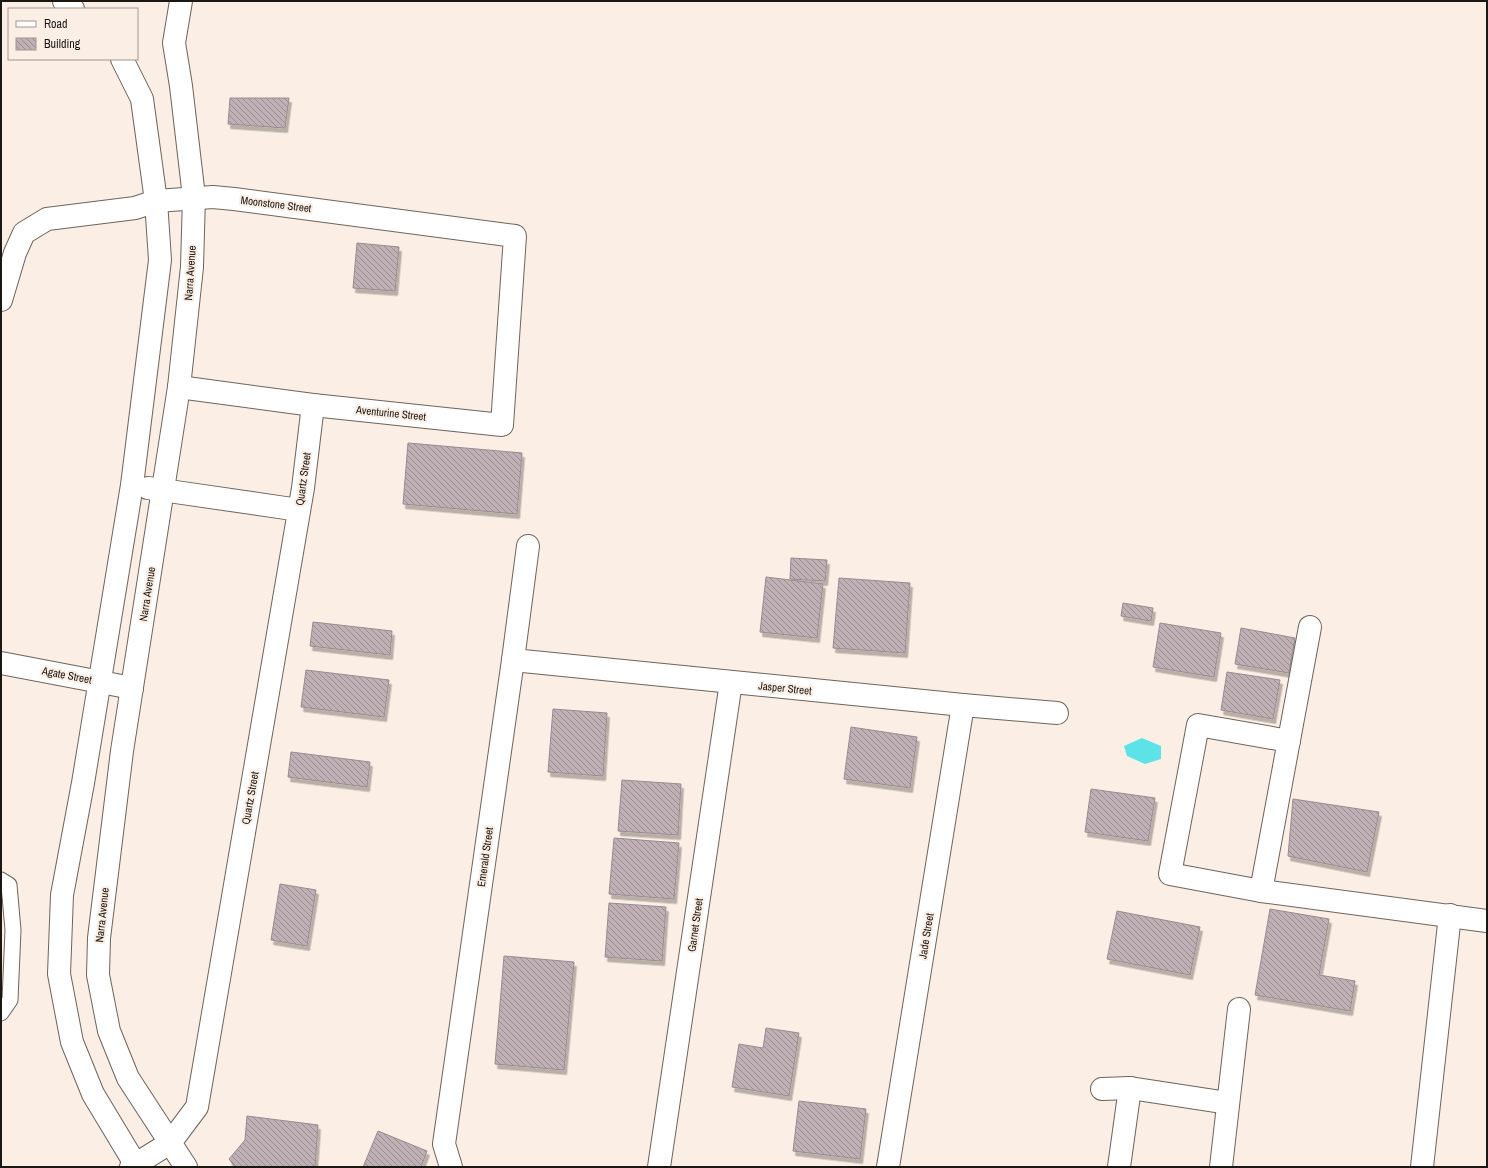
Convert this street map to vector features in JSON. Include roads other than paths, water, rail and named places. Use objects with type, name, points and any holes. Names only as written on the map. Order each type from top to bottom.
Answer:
[{"type":"street","points":[[64,1],[72,8]]},
{"type":"street","name":"Narra Avenue","points":[[181,1],[174,43],[181,86],[194,198],[192,267],[179,387],[122,751],[99,938],[98,975],[109,1031],[128,1078],[186,1167]]},
{"type":"street","points":[[122,60],[142,99],[156,201],[160,260],[132,485],[84,782],[62,895],[59,974],[72,1042],[92,1094],[134,1166]]},
{"type":"street","name":"Moonstone Street","points":[[1,300],[15,253],[24,233],[47,219],[135,208],[156,201],[213,197],[515,236],[510,325]]},
{"type":"street","name":"Aventurine Street","points":[[179,387],[313,405],[502,426],[510,325]]},
{"type":"street","name":"Quartz Street","points":[[134,1166],[170,1142],[197,1107],[299,510],[313,405]]},
{"type":"street","points":[[132,485],[299,510]]},
{"type":"street","name":"Emerald Street","points":[[451,1167],[444,1144],[528,546]]},
{"type":"street","points":[[1261,891],[1310,627]]},
{"type":"street","name":"Jasper Street","points":[[513,660],[963,706],[1058,713]]},
{"type":"street","name":"Agate Street","points":[[1,663],[132,688]]},
{"type":"street","name":"Garnet Street","points":[[658,1167],[731,682]]},
{"type":"street","name":"Jade Street","points":[[888,1167],[963,706]]},
{"type":"street","points":[[1289,741],[1198,725],[1170,874],[1261,891],[1487,921]]},
{"type":"street","points":[[1422,1167],[1450,915]]},
{"type":"street","points":[[1221,1167],[1239,1009]]},
{"type":"street","points":[[1102,1088],[1130,1088],[1228,1102]]},
{"type":"street","points":[[1119,1167],[1130,1088]]},
{"type":"lane","points":[[1,880],[10,885],[13,930],[10,1000],[1,1013]]},
{"type":"water","points":[[1142,738],[1161,746],[1161,759],[1145,764],[1127,756],[1124,746]]}]
